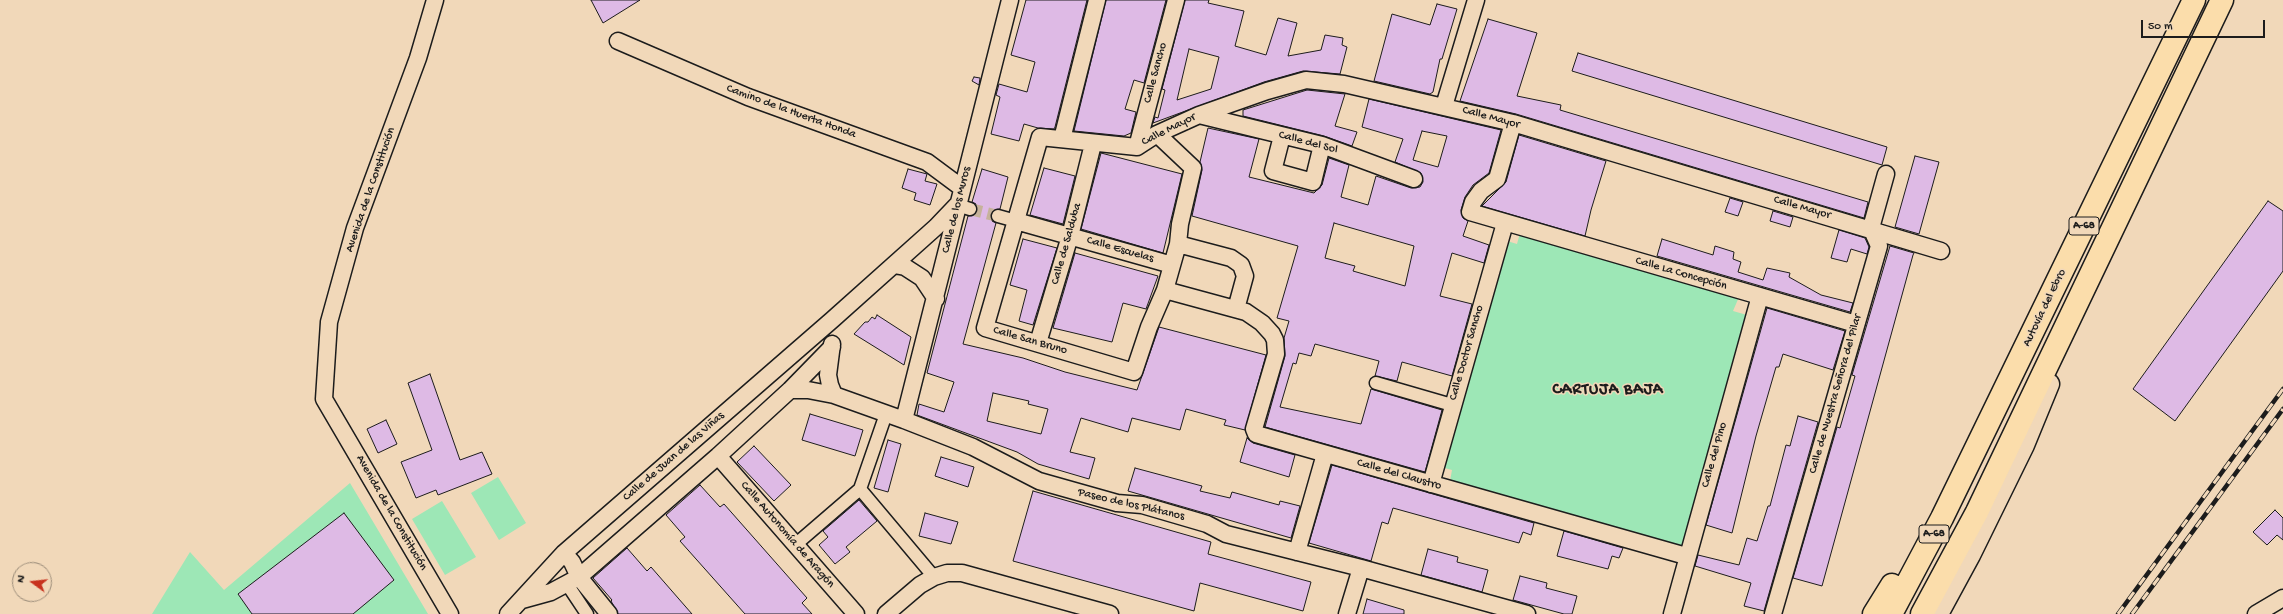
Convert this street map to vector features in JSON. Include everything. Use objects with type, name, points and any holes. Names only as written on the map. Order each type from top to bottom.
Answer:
[{"type":"highway","name":"Autovía del Ebro","points":[[1891,614],[1975,452],[2194,0]]},
{"type":"highway","name":"A-68","points":[[1922,614],[1977,512],[2222,0]]},
{"type":"highway","points":[[1874,614],[1914,546],[1975,452]]},
{"type":"street","name":"Avenida de la Constitución","points":[[435,0],[418,58],[353,235],[329,322],[324,399],[450,614]]},
{"type":"street","name":"Calle de los Muros","points":[[904,420],[936,299],[964,207],[962,188],[1010,0]]},
{"type":"street","points":[[1062,139],[1097,0]]},
{"type":"street","name":"Calle Sancho","points":[[1137,147],[1176,0]]},
{"type":"street","points":[[1444,106],[1476,0]]},
{"type":"street","name":"Camino de la Huerta Honda","points":[[618,41],[748,97],[927,162],[962,188]]},
{"type":"street","name":"Calle Mayor","points":[[1040,137],[1093,144],[1137,147],[1157,134],[1199,115],[1267,91],[1306,80],[1344,84],[1513,123],[1871,228],[1941,251]]},
{"type":"street","name":"Calle del Sol","points":[[1199,115],[1322,145],[1414,179]]},
{"type":"street","name":"Calle La Concepción","points":[[1513,123],[1497,179],[1481,191],[1473,202],[1470,212],[1505,224],[1856,324]]},
{"type":"street","points":[[1157,134],[1193,168],[1180,224],[1178,244],[1166,290],[1236,309],[1245,276],[1241,265],[1231,258],[1178,244]]},
{"type":"street","points":[[1282,136],[1273,171],[1313,182],[1322,145]]},
{"type":"street","name":"Calle San Bruno","points":[[1040,137],[985,328],[1134,372],[1149,327],[1166,290]]},
{"type":"street","name":"Calle de Salduba","points":[[1038,343],[1070,236],[1093,144]]},
{"type":"street","points":[[1871,228],[1886,174]]},
{"type":"street","name":"Calle de Juan de las Viñas","points":[[508,614],[564,553],[964,207]]},
{"type":"street","name":"Calle Escuelas","points":[[998,216],[1172,265]]},
{"type":"street","points":[[1938,614],[1970,555],[2024,445],[2119,216]]},
{"type":"street","name":"Calle Doctor Sancho","points":[[1431,484],[1452,405],[1505,224]]},
{"type":"street","name":"Calle de Nuestra Señora del Pilar","points":[[1773,614],[1878,246],[1871,228]]},
{"type":"street","points":[[894,266],[905,267],[922,278],[936,299]]},
{"type":"street","name":"Calle del Pino","points":[[1672,614],[1686,556],[1760,296]]},
{"type":"street","name":"Calle del Claustro","points":[[1236,309],[1262,323],[1275,340],[1276,354],[1254,429],[1256,434],[1686,556]]},
{"type":"street","points":[[832,320],[832,347],[828,374],[834,396]]},
{"type":"street","name":"Calle de Juan de las Viñas","points":[[522,600],[551,592],[573,580],[718,456],[790,390],[832,347]]},
{"type":"street","points":[[1376,383],[1452,405]]},
{"type":"street","name":"Paseo de los Plátanos","points":[[790,390],[808,390],[834,396],[904,420],[973,447],[1039,481],[1117,503],[1142,505],[1207,524],[1226,534],[1361,568],[1527,614]]},
{"type":"street","points":[[795,545],[860,489],[886,414]]},
{"type":"street","points":[[1297,552],[1325,454]]},
{"type":"street","name":"Calle Autonomía de Aragón","points":[[718,456],[856,614]]},
{"type":"street","points":[[860,489],[934,577]]},
{"type":"street","points":[[564,553],[572,562],[573,580],[587,614]]},
{"type":"street","points":[[1347,614],[1361,568]]},
{"type":"street","points":[[886,614],[920,585],[934,577],[947,573],[962,573],[1110,614]]},
{"type":"street","points":[[573,580],[609,614]]},
{"type":"street","points":[[2256,614],[2283,598]]},
{"type":"green space","points":[[1520,233],[1739,297],[1733,311],[1747,315],[1732,363],[1684,547],[1450,481],[1452,470],[1441,467],[1507,241],[1517,244]]},
{"type":"green space","points":[[498,477],[526,523],[499,540],[471,493]]},
{"type":"green space","points":[[350,483],[428,614],[152,614],[190,552],[224,590]]},
{"type":"green space","points":[[442,501],[476,557],[445,575],[412,519]]},
{"type":"building","points":[[591,0],[640,0],[603,23]]},
{"type":"building","points":[[1026,0],[1087,0],[1055,127],[1054,129],[1038,128],[1024,124],[1019,141],[991,134],[1000,97],[996,95],[999,84],[1027,92],[1035,62],[1011,55]]},
{"type":"building","points":[[1106,0],[1166,0],[1144,83],[1134,80],[1125,109],[1136,112],[1131,133],[1124,136],[1074,131]]},
{"type":"building","points":[[1185,0],[1209,0],[1208,3],[1244,11],[1235,46],[1266,55],[1278,18],[1297,23],[1288,56],[1321,50],[1325,35],[1343,38],[1342,45],[1347,47],[1340,74],[1303,71],[1264,82],[1153,123],[1155,117],[1158,118],[1165,90],[1162,89]],"holes":[[[1189,49],[1219,57],[1211,89],[1177,100]]]},
{"type":"building","points":[[1437,4],[1457,9],[1442,59],[1440,59],[1433,92],[1430,94],[1374,81],[1392,14],[1430,25]]},
{"type":"building","points":[[1488,19],[1537,33],[1517,96],[1561,105],[1560,110],[1868,202],[1864,218],[1516,114],[1460,101]]},
{"type":"building","points":[[1578,53],[1887,147],[1882,165],[1572,71]]},
{"type":"building","points":[[974,77],[980,78],[979,85],[972,81]]},
{"type":"building","points":[[1307,90],[1345,94],[1335,126],[1357,132],[1352,146],[1324,136],[1243,116],[1243,110]]},
{"type":"building","points":[[1369,99],[1501,130],[1489,173],[1473,185],[1465,197],[1461,210],[1463,218],[1468,221],[1463,236],[1489,245],[1484,263],[1452,253],[1440,296],[1472,304],[1452,376],[1402,362],[1397,381],[1375,376],[1379,361],[1315,344],[1311,356],[1299,353],[1296,364],[1293,363],[1280,407],[1361,424],[1371,389],[1442,410],[1425,472],[1265,427],[1285,356],[1284,338],[1289,321],[1277,318],[1298,246],[1192,216],[1202,170],[1200,162],[1208,128],[1259,139],[1249,177],[1314,193],[1322,185],[1329,158],[1349,165],[1341,197],[1368,205],[1376,176],[1411,188],[1420,187],[1423,182],[1421,173],[1395,162],[1403,139],[1362,127]],"holes":[[[1422,131],[1447,136],[1438,167],[1413,160]],[[1334,223],[1414,246],[1405,286],[1353,271],[1355,266],[1325,258]]]},
{"type":"building","points":[[1519,135],[1606,161],[1591,210],[1585,236],[1482,206],[1506,182]]},
{"type":"building","points":[[1101,153],[1182,174],[1163,253],[1081,229]]},
{"type":"building","points":[[1915,156],[1939,162],[1919,234],[1895,227]]},
{"type":"building","points":[[1044,168],[1075,176],[1063,224],[1030,215]]},
{"type":"building","points":[[908,169],[927,174],[925,181],[937,184],[930,205],[914,200],[916,193],[902,188]]},
{"type":"building","points":[[982,169],[1008,177],[1000,209],[993,210],[991,214],[992,221],[996,223],[963,344],[1023,358],[1065,372],[1137,390],[1159,327],[1266,355],[1245,430],[1224,425],[1226,420],[1186,409],[1180,430],[1132,418],[1128,432],[1081,418],[1070,452],[1095,458],[1089,479],[1038,464],[1017,452],[917,415],[919,404],[944,412],[954,382],[927,373],[968,216],[975,215],[977,211],[976,204],[972,202]],"holes":[[[993,393],[1029,401],[1028,404],[1048,409],[1041,434],[987,421]]]},
{"type":"building","points":[[1730,198],[1743,202],[1738,216],[1725,212]]},
{"type":"building","points":[[2268,201],[2283,211],[2283,271],[2175,421],[2133,389]]},
{"type":"building","points":[[1773,211],[1793,217],[1790,227],[1770,221]]},
{"type":"building","points":[[1839,230],[1865,238],[1869,247],[1867,254],[1851,249],[1847,262],[1831,258]]},
{"type":"building","points":[[1023,239],[1057,248],[1033,325],[1019,321],[1027,290],[1010,285]]},
{"type":"building","points":[[1662,239],[1713,255],[1715,246],[1734,252],[1733,259],[1741,262],[1738,272],[1763,280],[1767,268],[1790,273],[1789,277],[1821,295],[1853,303],[1850,312],[1657,256]]},
{"type":"building","points":[[1890,246],[1914,253],[1822,586],[1793,578],[1837,427],[1840,428],[1855,376],[1852,375]]},
{"type":"building","points":[[1075,253],[1158,276],[1146,309],[1123,303],[1112,342],[1053,328]]},
{"type":"building","points":[[1767,308],[1845,331],[1833,370],[1783,354],[1779,367],[1776,367],[1756,436],[1732,533],[1706,525]]},
{"type":"building","points":[[877,315],[911,337],[904,365],[854,334],[865,322],[868,322],[872,317],[875,319]]},
{"type":"building","points":[[430,374],[460,460],[482,452],[492,474],[438,495],[436,490],[416,498],[401,462],[432,450],[408,383]]},
{"type":"building","points":[[810,414],[863,430],[855,456],[802,440]]},
{"type":"building","points":[[1798,416],[1818,422],[1764,611],[1744,606],[1751,583],[1695,566],[1698,555],[1739,565],[1747,538],[1757,541],[1768,506],[1770,506],[1786,445],[1790,446]]},
{"type":"building","points":[[386,420],[397,444],[378,453],[367,429]]},
{"type":"building","points":[[1247,438],[1253,443],[1295,455],[1289,477],[1240,462]]},
{"type":"building","points":[[888,440],[901,444],[888,492],[874,488]]},
{"type":"building","points":[[754,446],[791,485],[774,501],[737,462]]},
{"type":"building","points":[[941,457],[974,467],[968,487],[935,476]]},
{"type":"building","points":[[1332,465],[1534,523],[1531,535],[1523,532],[1519,543],[1393,508],[1388,524],[1382,522],[1371,561],[1309,543]]},
{"type":"building","points":[[1135,468],[1202,486],[1200,491],[1230,498],[1232,492],[1279,505],[1280,501],[1300,506],[1291,538],[1128,491]]},
{"type":"building","points":[[700,485],[720,507],[724,504],[807,598],[802,603],[812,614],[745,614],[680,541],[685,537],[666,515]]},
{"type":"building","points":[[1033,491],[1211,542],[1208,554],[1311,582],[1303,611],[1200,583],[1194,611],[1013,561]]},
{"type":"building","points":[[859,500],[877,521],[846,547],[850,552],[835,564],[819,545],[828,537],[823,531]]},
{"type":"building","points":[[2275,510],[2283,518],[2283,540],[2277,535],[2267,545],[2253,532]]},
{"type":"building","points":[[344,513],[394,580],[353,614],[252,614],[238,594]]},
{"type":"building","points":[[925,513],[958,522],[951,544],[919,536]]},
{"type":"building","points":[[1564,531],[1623,548],[1619,558],[1612,556],[1608,569],[1557,556]]},
{"type":"building","points":[[627,548],[647,571],[651,567],[692,614],[618,614],[611,601],[612,600],[593,578]]},
{"type":"building","points":[[1428,549],[1458,557],[1457,562],[1488,570],[1482,592],[1421,575]]},
{"type":"building","points":[[1520,576],[1547,583],[1546,588],[1577,596],[1572,614],[1564,614],[1513,600]]},
{"type":"building","points":[[1367,599],[1404,610],[1404,614],[1363,614]]},
{"type":"tunnel","points":[[970,209],[998,216]]},
{"type":"railway","points":[[2118,614],[2283,389]]},
{"type":"railway","points":[[2132,614],[2283,409]]},
{"type":"district","name":"CARTUJA BAJA","points":[[1608,391]]}]
